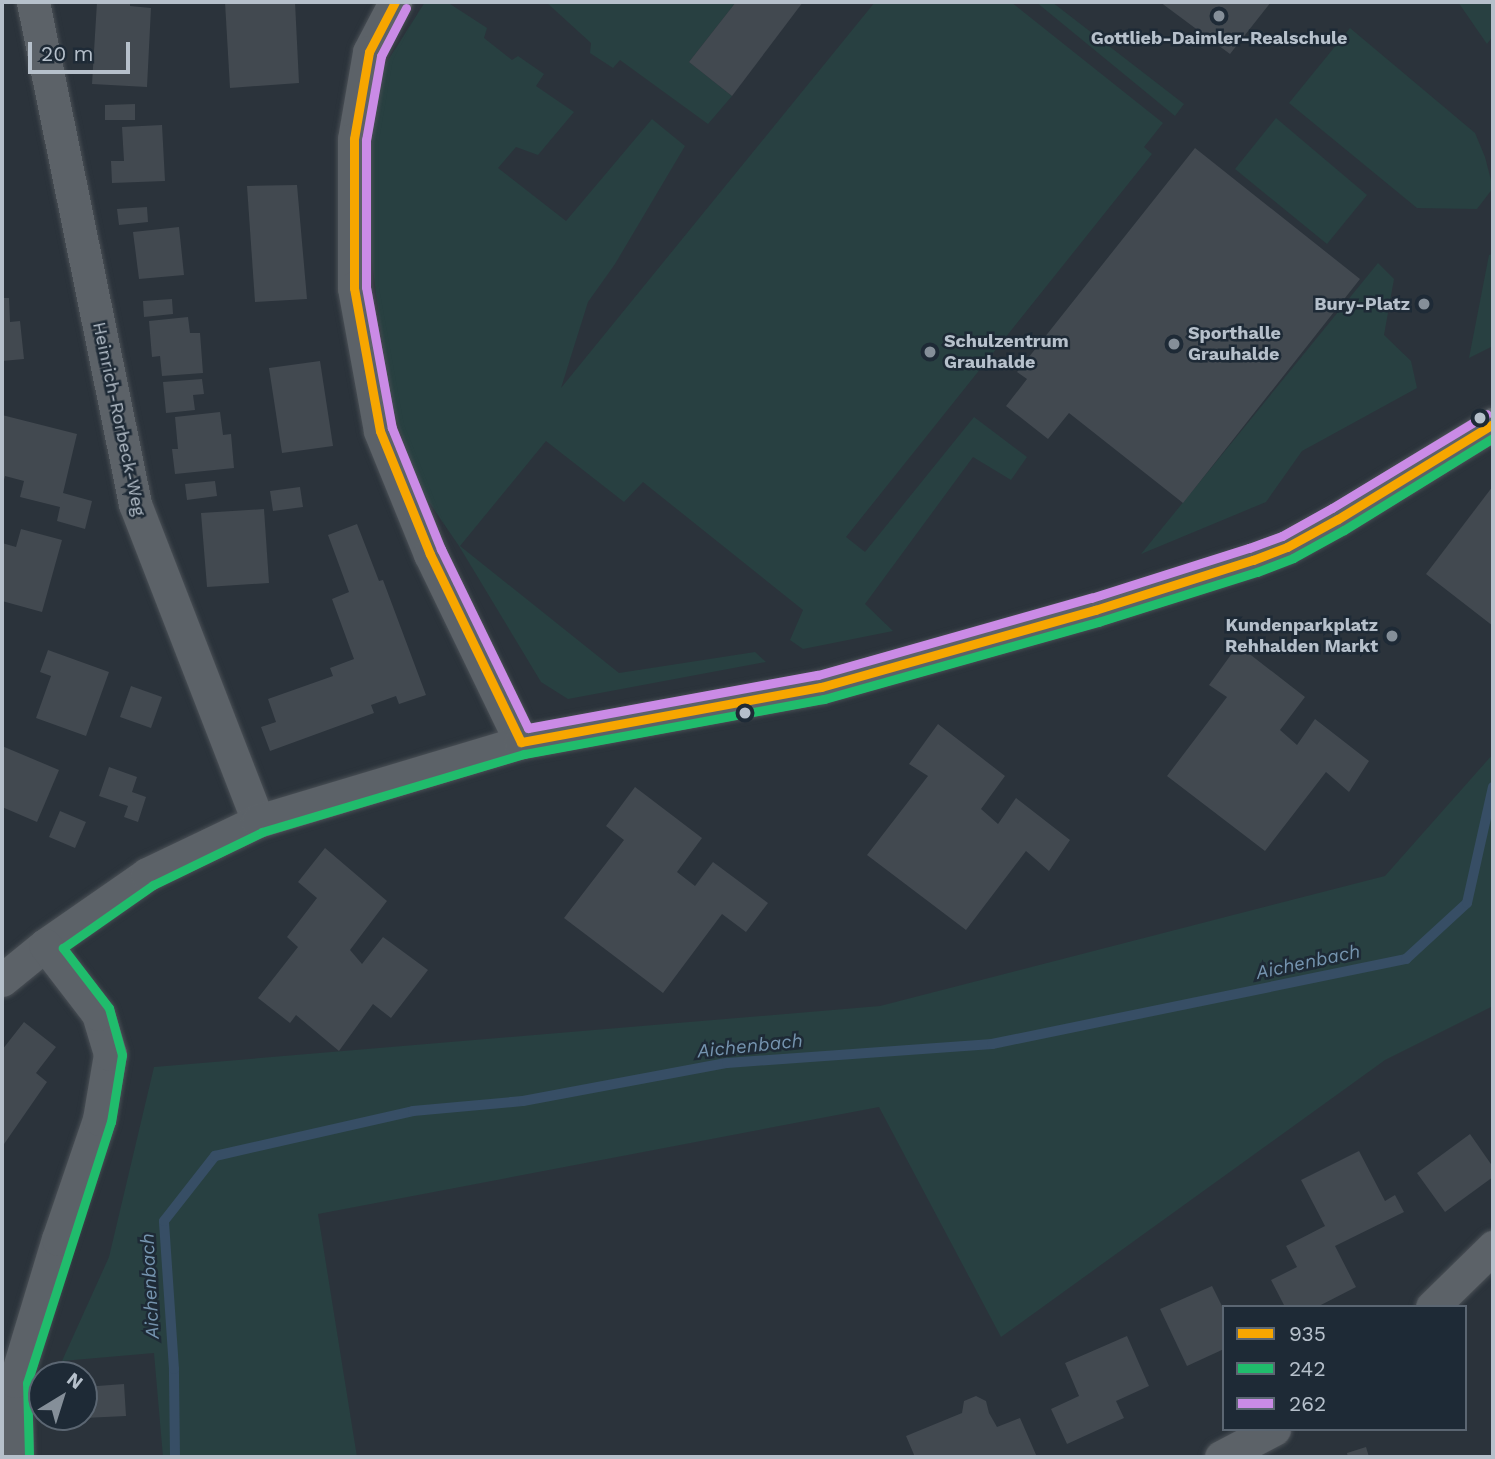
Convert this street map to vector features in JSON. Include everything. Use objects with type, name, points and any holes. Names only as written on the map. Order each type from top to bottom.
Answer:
[{"type":"street","name":"Heinrich-Rorbeck-Weg","points":[[33,2],[135,504],[258,821]]},
{"type":"street","points":[[395,2],[369,52],[354,139],[354,288],[380,431],[430,554],[521,742]]},
{"type":"street","points":[[2,980],[46,945],[147,874],[258,821],[521,742],[821,687],[1095,610],[1253,560],[1287,547],[1338,519],[1493,424]]},
{"type":"street","points":[[18,1457],[15,1381],[58,1239],[99,1119],[110,1054],[98,1014],[46,945]]},
{"type":"street","points":[[1434,1305],[1493,1247]]},
{"type":"street","points":[[1221,1457],[1269,1431]]},
{"type":"green space","points":[[425,2],[447,2],[487,28],[484,38],[512,60],[518,56],[544,74],[536,86],[574,112],[538,155],[516,147],[498,168],[566,221],[652,119],[685,146],[615,264],[588,302],[561,388],[875,2],[1011,2],[1163,123],[1144,147],[1152,154],[846,537],[865,552],[974,417],[1027,457],[1011,480],[973,457],[865,604],[893,631],[803,649],[790,640],[803,610],[643,482],[624,502],[546,441],[460,546],[619,673],[755,652],[766,662],[568,699],[541,682],[459,546],[418,486],[389,396],[368,230],[369,126],[385,65]]},
{"type":"green space","points":[[546,2],[736,2],[689,62],[732,96],[708,124],[620,60],[613,68],[590,53],[591,43]]},
{"type":"green space","points":[[1036,2],[1052,2],[1184,104],[1175,116]]},
{"type":"green space","points":[[1458,2],[1493,2],[1493,36],[1487,44]]},
{"type":"green space","points":[[1350,28],[1475,133],[1493,188],[1477,209],[1417,208],[1289,103]]},
{"type":"green space","points":[[1276,118],[1367,195],[1327,244],[1235,169]]},
{"type":"green space","points":[[1493,254],[1493,346],[1469,358],[1489,255]]},
{"type":"green space","points":[[1378,263],[1394,279],[1384,335],[1411,361],[1417,388],[1302,451],[1266,502],[1141,554]]},
{"type":"green space","points":[[1493,754],[1493,1006],[1385,1060],[1001,1337],[879,1107],[318,1214],[357,1457],[163,1457],[154,1353],[62,1361],[109,1257],[154,1067],[880,1006],[1385,876]]},
{"type":"building","points":[[97,2],[130,2],[130,6],[151,8],[147,87],[92,84]]},
{"type":"building","points":[[225,2],[295,2],[299,83],[230,88]]},
{"type":"building","points":[[736,2],[803,2],[732,96],[689,62]]},
{"type":"building","name":"Gottlieb-Daimler-Realschule","points":[[1160,2],[1271,2],[1230,54]]},
{"type":"building","points":[[135,104],[135,120],[105,120],[105,105]]},
{"type":"building","points":[[162,125],[165,181],[112,183],[111,161],[124,161],[122,127]]},
{"type":"building","name":"Sporthalle Grauhalde","points":[[1195,148],[1360,279],[1183,503],[1069,413],[1048,439],[1006,406],[1027,379],[1017,372]]},
{"type":"building","points":[[297,185],[307,299],[255,302],[247,186]]},
{"type":"building","points":[[147,207],[148,222],[119,225],[117,209]]},
{"type":"building","points":[[179,227],[184,275],[139,279],[133,232]]},
{"type":"building","points":[[2,298],[9,298],[10,322],[20,321],[24,359],[2,361]]},
{"type":"building","points":[[172,299],[173,314],[144,317],[143,301]]},
{"type":"building","points":[[188,317],[190,333],[200,333],[203,373],[162,376],[160,356],[152,357],[149,321]]},
{"type":"building","points":[[320,361],[333,446],[282,453],[269,368]]},
{"type":"building","points":[[202,379],[204,394],[193,395],[195,410],[166,413],[163,382]]},
{"type":"building","points":[[220,412],[223,435],[231,434],[234,468],[175,474],[172,449],[178,449],[175,417]]},
{"type":"building","points":[[2,415],[77,434],[63,493],[92,501],[85,529],[57,521],[60,507],[20,497],[24,481],[5,476],[2,487]]},
{"type":"building","points":[[215,481],[217,496],[187,500],[185,484]]},
{"type":"building","points":[[1493,486],[1493,626],[1426,574]]},
{"type":"building","points":[[300,487],[303,507],[273,511],[270,491]]},
{"type":"building","points":[[264,509],[269,583],[207,587],[201,513]]},
{"type":"building","points":[[357,524],[379,581],[383,580],[426,695],[399,704],[396,696],[371,705],[374,713],[270,751],[261,727],[276,722],[268,699],[333,676],[330,668],[354,659],[332,599],[349,592],[328,535]]},
{"type":"building","points":[[21,529],[62,540],[42,612],[2,601],[2,543],[16,547]]},
{"type":"building","points":[[1238,645],[1305,697],[1280,730],[1297,745],[1315,719],[1369,761],[1349,792],[1326,772],[1265,851],[1167,776],[1227,697],[1209,685]]},
{"type":"building","points":[[48,650],[109,672],[86,736],[36,718],[51,676],[40,672]]},
{"type":"building","points":[[131,686],[162,697],[151,728],[120,717]]},
{"type":"building","points":[[938,724],[1005,776],[981,809],[998,824],[1016,798],[1070,840],[1049,871],[1026,851],[966,930],[867,855],[928,776],[909,764]]},
{"type":"building","points":[[2,746],[59,770],[37,822],[2,807]]},
{"type":"building","points":[[109,767],[137,777],[132,792],[146,797],[138,822],[124,817],[128,806],[99,796]]},
{"type":"building","points":[[635,787],[702,838],[677,872],[695,886],[713,862],[768,903],[746,932],[722,914],[663,993],[564,918],[624,840],[606,826]]},
{"type":"building","points":[[60,811],[86,822],[75,848],[49,837]]},
{"type":"building","points":[[325,848],[387,901],[350,950],[362,964],[383,937],[428,970],[391,1018],[373,1004],[339,1051],[296,1015],[290,1023],[258,998],[298,947],[287,937],[317,898],[298,882]]},
{"type":"building","points":[[24,1022],[56,1047],[36,1073],[47,1082],[2,1147],[2,1050]]},
{"type":"building","points":[[1470,1134],[1493,1167],[1493,1177],[1445,1212],[1417,1173]]},
{"type":"building","points":[[1359,1151],[1385,1201],[1395,1195],[1404,1212],[1335,1246],[1356,1287],[1321,1305],[1284,1305],[1271,1280],[1297,1267],[1286,1246],[1325,1226],[1301,1180]]},
{"type":"building","points":[[1212,1286],[1222,1306],[1222,1350],[1187,1366],[1160,1309]]},
{"type":"building","points":[[1127,1336],[1149,1386],[1116,1401],[1124,1418],[1067,1444],[1051,1409],[1079,1396],[1065,1363]]},
{"type":"building","points":[[124,1384],[126,1416],[98,1417],[98,1386]]},
{"type":"building","points":[[976,1396],[986,1401],[997,1427],[1020,1418],[1037,1457],[915,1457],[906,1436],[962,1413],[964,1401]]},
{"type":"building","points":[[1366,1447],[1369,1457],[1348,1457],[1347,1453]]},
{"type":"waterway","name":"Aichenbach","points":[[175,1457],[174,1369],[164,1221],[215,1156],[413,1111],[523,1101],[727,1063],[992,1044],[1406,959],[1467,903],[1493,787]]},
{"type":"transit line","name":"935","points":[[395,2],[369,52],[354,139],[354,288],[380,431],[430,554],[521,742]]},
{"type":"transit line","name":"262","points":[[406,8],[381,56],[366,140],[366,287],[392,428],[441,549],[528,728],[818,675],[1091,598],[1249,548],[1282,536],[1332,508],[1487,414]]},
{"type":"transit line","name":"935","points":[[521,742],[821,687],[1095,610],[1253,560],[1287,547],[1338,519],[1493,424]]},
{"type":"transit line","name":"242","points":[[29,1457],[27,1383],[111,1122],[122,1055],[109,1008],[63,948],[153,885],[262,832],[524,754],[824,699],[1098,622],[1257,572],[1293,558],[1344,530],[1493,438]]},
{"type":"place","name":"Gottlieb-Daimler-Realschule","points":[[1219,16]]},
{"type":"place","name":"Bury-Platz","points":[[1424,304]]},
{"type":"place","name":"Sporthalle Grauhalde","points":[[1174,344]]},
{"type":"place","name":"Schulzentrum Grauhalde","points":[[930,352]]},
{"type":"place","name":"Kundenparkplatz Rehhalden Markt","points":[[1392,636]]}]
